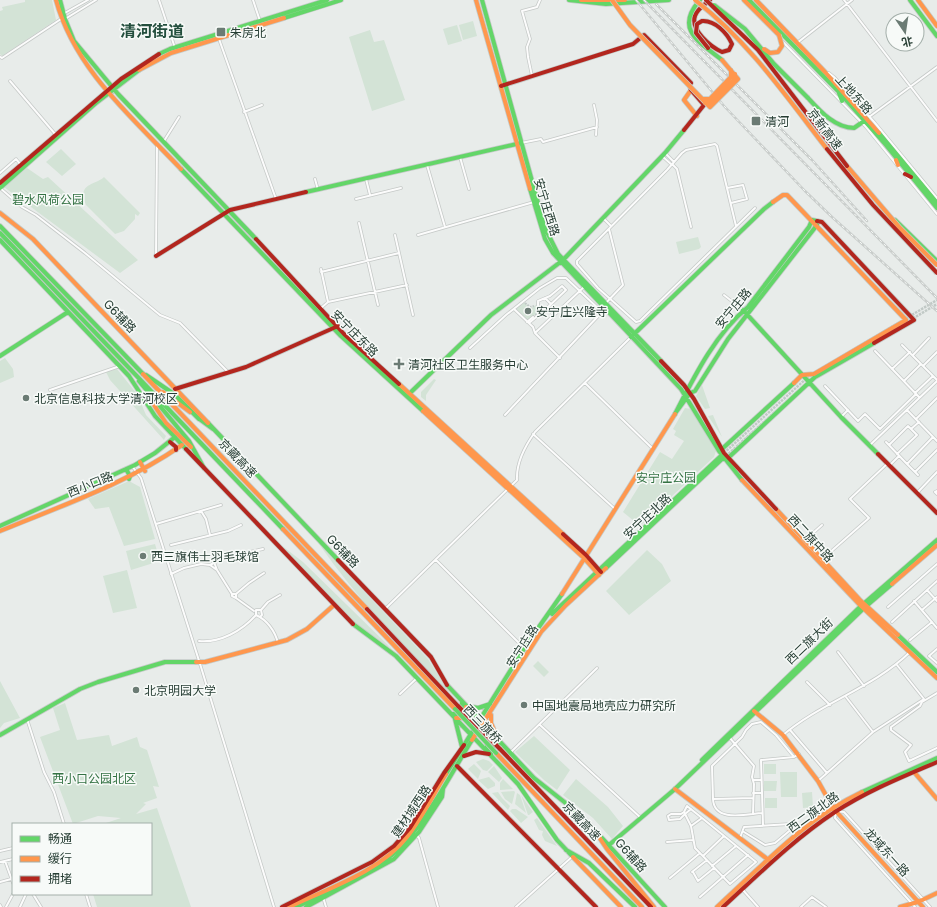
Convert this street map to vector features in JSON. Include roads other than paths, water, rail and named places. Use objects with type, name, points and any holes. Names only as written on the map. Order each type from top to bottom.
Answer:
[{"type":"main road","points":[[56,0],[63,17]]},
{"type":"main road","points":[[60,0],[63,17]]},
{"type":"main road","points":[[113,88],[137,66],[153,56],[327,0]]},
{"type":"main road","points":[[0,183],[113,88],[139,69],[155,60],[171,53],[340,0]]},
{"type":"main road","name":"安宁庄西路","points":[[476,0],[503,85]]},
{"type":"main road","name":"安宁庄西路","points":[[482,0],[503,85],[545,239],[584,287],[605,306]]},
{"type":"main road","points":[[568,0],[591,4],[669,0]]},
{"type":"main road","points":[[581,0],[625,0]]},
{"type":"main road","points":[[612,0],[630,25],[710,107],[737,81],[738,77],[693,35],[687,24],[687,16],[691,8],[700,0]]},
{"type":"main road","name":"京新高速","points":[[695,0],[733,33],[761,63],[854,183],[937,273]]},
{"type":"main road","points":[[706,0],[736,21],[770,53],[778,52],[782,46],[779,35],[744,0]]},
{"type":"main road","name":"京新高速","points":[[706,0],[741,32],[772,66],[841,158],[888,214],[937,265]]},
{"type":"main road","points":[[708,48],[696,33],[697,24],[707,20],[712,22],[729,38],[732,44],[729,50],[724,52],[717,50],[698,31],[694,25],[693,19],[695,13],[710,0]]},
{"type":"main road","name":"上地东路","points":[[749,0],[865,120],[935,202]]},
{"type":"main road","name":"上地东路","points":[[756,0],[826,73],[911,177],[935,202]]},
{"type":"main road","points":[[910,0],[937,36]]},
{"type":"main road","points":[[918,0],[937,26]]},
{"type":"main road","name":"安宁庄东路","points":[[63,17],[74,41],[113,88],[230,210],[321,308],[336,327],[410,393],[509,488]]},
{"type":"main road","name":"安宁庄东路","points":[[63,17],[80,58],[108,92],[336,327],[585,557],[599,572]]},
{"type":"main road","points":[[410,393],[491,315],[562,261],[664,154],[697,116],[704,105],[691,90],[690,83],[644,35],[633,44],[503,85]]},
{"type":"main road","points":[[753,38],[774,64],[808,98],[840,126],[854,128],[865,120]]},
{"type":"main road","points":[[703,101],[710,99],[731,77],[730,68]]},
{"type":"main road","points":[[691,90],[684,100],[697,116]]},
{"type":"main road","points":[[838,91],[842,101]]},
{"type":"main road","points":[[0,188],[108,92]]},
{"type":"main road","points":[[156,256],[230,210],[519,144]]},
{"type":"main road","name":"安宁庄西路","points":[[519,144],[545,228],[562,261]]},
{"type":"main road","points":[[896,157],[898,165]]},
{"type":"main road","points":[[905,174],[911,177]]},
{"type":"main road","points":[[633,336],[758,214],[778,198],[787,195],[817,225],[847,260],[889,301],[906,320],[897,328],[816,377],[810,384],[724,455]]},
{"type":"main road","name":"G6辅路","points":[[0,213],[33,240],[431,657],[445,683],[510,753],[538,781],[576,810],[665,907]]},
{"type":"main road","points":[[888,214],[937,261]]},
{"type":"main road","points":[[724,455],[802,375],[814,374],[914,320],[822,222],[812,220]]},
{"type":"main road","name":"安宁庄路","points":[[482,723],[492,711],[528,649],[688,394],[710,352],[743,310],[748,307],[812,220]]},
{"type":"main road","name":"安宁庄路","points":[[688,394],[695,391],[715,358],[747,314],[817,225]]},
{"type":"main road","name":"京藏高速","points":[[0,226],[139,369],[457,708]]},
{"type":"main road","name":"京藏高速","points":[[0,234],[359,611],[457,708]]},
{"type":"main road","points":[[0,240],[133,380],[152,413],[334,605],[357,628],[393,653],[522,788],[551,832],[566,850],[621,907]]},
{"type":"main road","points":[[562,261],[605,306]]},
{"type":"main road","name":"西二旗中路","points":[[605,306],[688,394],[724,455],[821,561],[937,678]]},
{"type":"main road","points":[[743,310],[841,417],[937,513]]},
{"type":"main road","points":[[0,356],[68,312]]},
{"type":"main road","points":[[175,389],[246,367],[336,327]]},
{"type":"main road","points":[[127,366],[137,380],[189,441],[204,468]]},
{"type":"main road","points":[[139,369],[174,394],[199,419]]},
{"type":"main road","points":[[152,384],[213,429]]},
{"type":"main road","name":"西小口路","points":[[0,526],[141,462],[175,437]]},
{"type":"main road","points":[[168,442],[171,442],[176,447],[176,450]]},
{"type":"main road","name":"西小口路","points":[[0,531],[146,471],[182,445]]},
{"type":"main road","name":"安宁庄北路","points":[[599,572],[724,455]]},
{"type":"main road","points":[[141,462],[140,464],[143,470],[146,471]]},
{"type":"main road","points":[[125,469],[130,476],[129,479]]},
{"type":"main road","name":"西二旗大街","points":[[609,845],[675,789],[704,757],[864,606],[937,540]]},
{"type":"main road","name":"西二旗大街","points":[[864,606],[937,545]]},
{"type":"main road","name":"安宁庄路","points":[[546,620],[599,572]]},
{"type":"main road","name":"安宁庄路","points":[[482,723],[492,702],[538,635],[599,572]]},
{"type":"main road","points":[[0,735],[80,689],[98,682],[165,662],[174,661],[200,663],[278,643],[304,632],[334,605]]},
{"type":"main road","name":"西二旗中路","points":[[864,606],[937,672]]},
{"type":"main road","points":[[452,715],[462,710],[463,706],[461,701]]},
{"type":"main road","points":[[465,705],[478,708],[488,706],[492,702]]},
{"type":"main road","points":[[452,715],[460,718],[466,714],[467,709],[465,705]]},
{"type":"main road","name":"西三旗桥","points":[[457,708],[500,749]]},
{"type":"main road","name":"西三旗桥","points":[[457,708],[496,753]]},
{"type":"main road","name":"西二旗大街","points":[[700,762],[728,737],[754,710]]},
{"type":"main road","name":"龙域东一路","points":[[754,710],[783,735],[799,754],[818,781],[834,809],[923,907]]},
{"type":"main road","points":[[488,752],[487,744],[493,739],[498,740],[491,723],[492,711]]},
{"type":"main road","points":[[452,715],[456,723],[461,748]]},
{"type":"main road","name":"建材城西路","points":[[296,907],[322,896],[385,862],[402,847],[415,832],[462,758],[482,723]]},
{"type":"main road","name":"建材城西路","points":[[282,907],[376,860],[394,846],[410,828],[461,748],[473,737]]},
{"type":"main road","points":[[492,757],[490,752],[492,748],[498,744],[503,745]]},
{"type":"main road","name":"建材城西路","points":[[289,907],[382,860],[415,832],[461,748]]},
{"type":"main road","name":"京藏高速","points":[[500,749],[651,907]]},
{"type":"main road","points":[[462,758],[466,754],[476,752],[485,753],[492,757]]},
{"type":"main road","name":"京藏高速","points":[[496,753],[642,907]]},
{"type":"main road","name":"西二旗北路","points":[[723,907],[805,828],[834,809],[937,758]]},
{"type":"main road","name":"西二旗北路","points":[[834,809],[937,762]]},
{"type":"main road","points":[[457,766],[596,907]]},
{"type":"main road","points":[[914,772],[937,799]]},
{"type":"main road","points":[[675,789],[770,861]]},
{"type":"main road","points":[[593,828],[599,838],[641,888],[654,907]]},
{"type":"main road","points":[[566,850],[589,863],[635,907]]},
{"type":"main road","name":"西二旗北路","points":[[717,907],[770,861]]},
{"type":"main road","points":[[900,907],[918,902],[937,893]]},
{"type":"main road","name":"建材城西路","points":[[306,907],[322,896]]},
{"type":"street","points":[[0,57],[2,58],[88,0]]},
{"type":"street","points":[[63,17],[96,0]]},
{"type":"street","points":[[159,0],[175,48]]},
{"type":"street","points":[[253,0],[260,21]]},
{"type":"street","points":[[532,76],[527,47],[530,39],[522,11],[537,7],[540,0]]},
{"type":"street","points":[[744,0],[842,101],[865,120],[905,174],[935,202],[937,214]]},
{"type":"street","points":[[844,0],[937,121]]},
{"type":"street","points":[[797,43],[852,0]]},
{"type":"street","points":[[219,38],[276,199]]},
{"type":"street","points":[[865,120],[937,67]]},
{"type":"street","points":[[10,81],[56,135]]},
{"type":"street","points":[[244,112],[262,105]]},
{"type":"street","points":[[594,105],[597,128],[596,134]]},
{"type":"street","points":[[164,141],[179,117]]},
{"type":"street","points":[[519,144],[541,139],[543,142],[597,128]]},
{"type":"street","points":[[156,256],[157,142]]},
{"type":"street","points":[[736,226],[716,144],[686,150],[577,261],[578,265],[611,299],[636,322],[640,321],[755,208]]},
{"type":"street","points":[[664,154],[677,169],[691,227]]},
{"type":"street","points":[[460,157],[469,189]]},
{"type":"street","points":[[0,173],[16,159],[21,165]]},
{"type":"street","points":[[427,164],[445,227]]},
{"type":"street","points":[[366,178],[370,196]]},
{"type":"street","points":[[315,179],[318,190]]},
{"type":"street","points":[[727,188],[743,185],[747,199],[730,203]]},
{"type":"street","points":[[0,188],[22,207],[36,215],[85,253],[160,315],[180,324],[228,373]]},
{"type":"street","points":[[356,199],[401,188]]},
{"type":"street","points":[[418,235],[534,202]]},
{"type":"street","points":[[604,218],[611,226]]},
{"type":"street","points":[[359,223],[378,305]]},
{"type":"street","points":[[504,415],[560,358],[602,312],[605,306],[623,285],[609,229]]},
{"type":"street","points":[[395,235],[413,315]]},
{"type":"street","points":[[328,302],[321,270],[399,253]]},
{"type":"street","points":[[470,348],[514,309],[557,278],[566,278],[602,312]]},
{"type":"street","points":[[321,308],[328,302],[407,285]]},
{"type":"street","points":[[528,323],[547,308],[566,290],[562,286],[546,298],[538,301],[538,306],[542,311]]},
{"type":"street","points":[[535,333],[584,287]]},
{"type":"street","points":[[558,289],[562,293]]},
{"type":"street","points":[[724,295],[743,310]]},
{"type":"street","points":[[546,298],[551,304]]},
{"type":"street","points":[[547,308],[554,316]]},
{"type":"street","points":[[514,309],[533,327],[535,333],[560,358]]},
{"type":"street","points":[[528,323],[533,317]]},
{"type":"street","points":[[385,609],[517,480],[516,471],[528,442],[533,434],[633,336]]},
{"type":"street","points":[[912,355],[929,338]]},
{"type":"street","points":[[902,345],[936,378]]},
{"type":"street","points":[[875,351],[919,397]]},
{"type":"street","points":[[892,369],[910,352]]},
{"type":"street","points":[[904,381],[937,352]]},
{"type":"street","points":[[50,390],[120,366]]},
{"type":"street","points":[[824,386],[858,421],[865,414],[880,429],[916,393],[936,378]]},
{"type":"street","points":[[869,446],[907,410],[936,378]]},
{"type":"street","points":[[585,383],[653,449]]},
{"type":"street","points":[[916,419],[937,398]]},
{"type":"street","points":[[841,417],[848,410]]},
{"type":"street","points":[[907,410],[937,441]]},
{"type":"street","points":[[911,429],[919,422]]},
{"type":"street","points":[[821,561],[869,518],[850,499],[888,465],[917,435],[908,426],[889,445]]},
{"type":"street","points":[[533,434],[615,509]]},
{"type":"street","points":[[907,464],[933,437]]},
{"type":"street","points":[[886,442],[918,475]]},
{"type":"street","points":[[915,472],[937,450]]},
{"type":"street","points":[[132,466],[139,474],[156,524],[274,907]]},
{"type":"street","points":[[917,493],[937,472]]},
{"type":"street","points":[[937,490],[935,492],[937,494]]},
{"type":"street","points":[[156,524],[221,505]]},
{"type":"street","points":[[201,511],[206,519],[210,535]]},
{"type":"street","points":[[813,533],[822,525]]},
{"type":"street","points":[[171,545],[236,529],[241,526]]},
{"type":"street","points":[[210,565],[223,558],[263,549]]},
{"type":"street","points":[[436,560],[520,644],[528,649]]},
{"type":"street","points":[[214,562],[217,570],[234,598],[254,611],[256,615],[260,616],[273,632],[278,643]]},
{"type":"street","points":[[888,607],[937,564]]},
{"type":"street","points":[[171,574],[193,565],[210,565],[217,570]]},
{"type":"street","points":[[232,594],[236,594],[264,573]]},
{"type":"street","points":[[892,622],[937,581]]},
{"type":"street","points":[[922,610],[936,599],[927,590]]},
{"type":"street","points":[[260,616],[262,615],[261,610],[268,602],[280,595]]},
{"type":"street","points":[[914,601],[937,628]]},
{"type":"street","points":[[254,611],[258,609],[261,610]]},
{"type":"street","points":[[199,641],[220,639],[248,625],[256,615]]},
{"type":"street","points":[[910,640],[932,622]]},
{"type":"street","points":[[937,649],[930,656],[937,663]]},
{"type":"street","points":[[838,652],[864,686]]},
{"type":"street","points":[[783,735],[830,705],[864,686],[896,665],[910,652]]},
{"type":"street","points":[[818,781],[873,732],[924,699],[896,665]]},
{"type":"street","points":[[510,753],[598,668]]},
{"type":"street","points":[[400,694],[417,678]]},
{"type":"street","points":[[807,682],[830,705]]},
{"type":"street","points":[[937,693],[924,700],[920,706],[891,727],[891,730],[911,745],[905,752],[909,760],[937,748]]},
{"type":"street","points":[[846,696],[873,732]]},
{"type":"street","points":[[27,719],[44,772],[54,792],[64,823]]},
{"type":"street","points":[[762,813],[722,814],[715,808],[713,799],[712,766],[735,744],[752,724],[759,722],[776,735],[794,757]]},
{"type":"street","points":[[540,725],[641,818]]},
{"type":"street","points":[[790,730],[828,773]]},
{"type":"street","points":[[728,737],[754,766],[753,813]]},
{"type":"street","points":[[763,825],[761,766],[763,759],[794,757],[799,754]]},
{"type":"street","points":[[754,766],[761,766]]},
{"type":"street","points":[[753,780],[761,780]]},
{"type":"street","points":[[753,793],[761,793]]},
{"type":"street","points":[[713,799],[753,798]]},
{"type":"street","points":[[684,813],[691,826],[695,848],[730,884],[756,862],[748,855],[736,846],[691,809],[687,806],[684,813],[680,819],[669,820],[668,816],[671,814],[681,814],[684,813],[691,809]]},
{"type":"street","points":[[916,907],[835,818],[834,809],[844,812],[930,907]]},
{"type":"street","points":[[691,826],[702,818]]},
{"type":"street","points":[[740,838],[744,832],[744,827],[790,824],[794,827],[775,843],[765,845],[744,832]]},
{"type":"street","points":[[415,832],[438,907]]},
{"type":"street","points":[[703,856],[724,836]]},
{"type":"street","points":[[667,842],[693,840]]},
{"type":"street","points":[[707,860],[693,872],[698,881],[736,846]]},
{"type":"street","points":[[0,851],[12,848]]},
{"type":"street","points":[[670,878],[700,853]]},
{"type":"street","points":[[700,897],[748,855]]},
{"type":"street","points":[[516,907],[573,856]]},
{"type":"street","points":[[0,862],[12,859]]},
{"type":"street","points":[[0,882],[11,879],[5,861]]},
{"type":"street","points":[[742,889],[758,907]]},
{"type":"street","points":[[6,907],[12,895]]},
{"type":"street","points":[[20,907],[26,895]]},
{"type":"street","points":[[33,895],[41,907]]},
{"type":"street","points":[[86,895],[90,907]]},
{"type":"street","points":[[322,896],[326,907]]},
{"type":"street","points":[[801,907],[812,897],[826,907]]},
{"type":"tunnel","points":[[724,453],[809,376],[937,300]]},
{"type":"tunnel","points":[[525,303],[530,307],[534,306]]},
{"type":"tunnel","points":[[889,333],[937,304]]},
{"type":"tunnel","points":[[533,317],[538,313]]},
{"type":"tunnel","points":[[726,456],[814,377]]},
{"type":"railway","points":[[636,0],[724,106],[805,191],[937,311]]},
{"type":"railway","points":[[644,0],[937,298]]},
{"type":"railway","points":[[656,4],[812,160],[867,221]]},
{"type":"place","name":"朱房北","points":[[221,32]]},
{"type":"place","name":"清河","points":[[756,121]]},
{"type":"place","name":"安宁庄兴隆寺","points":[[528,311]]},
{"type":"place","name":"清河社区卫生服务中心","points":[[399,364]]},
{"type":"place","name":"北京信息科技大学清河校区","points":[[26,398]]},
{"type":"place","name":"西三旗伟士羽毛球馆","points":[[143,556]]},
{"type":"place","name":"北京明园大学","points":[[136,690]]},
{"type":"place","name":"中国地震局地壳应力研究所","points":[[524,705]]},
{"type":"district","name":"清河街道","points":[[152,31]]},
{"type":"park label","name":"碧水风荷公园","points":[[48,199]]},
{"type":"park label","name":"安宁庄公园","points":[[666,477]]},
{"type":"park label","name":"西小口公园北区","points":[[94,778]]}]
